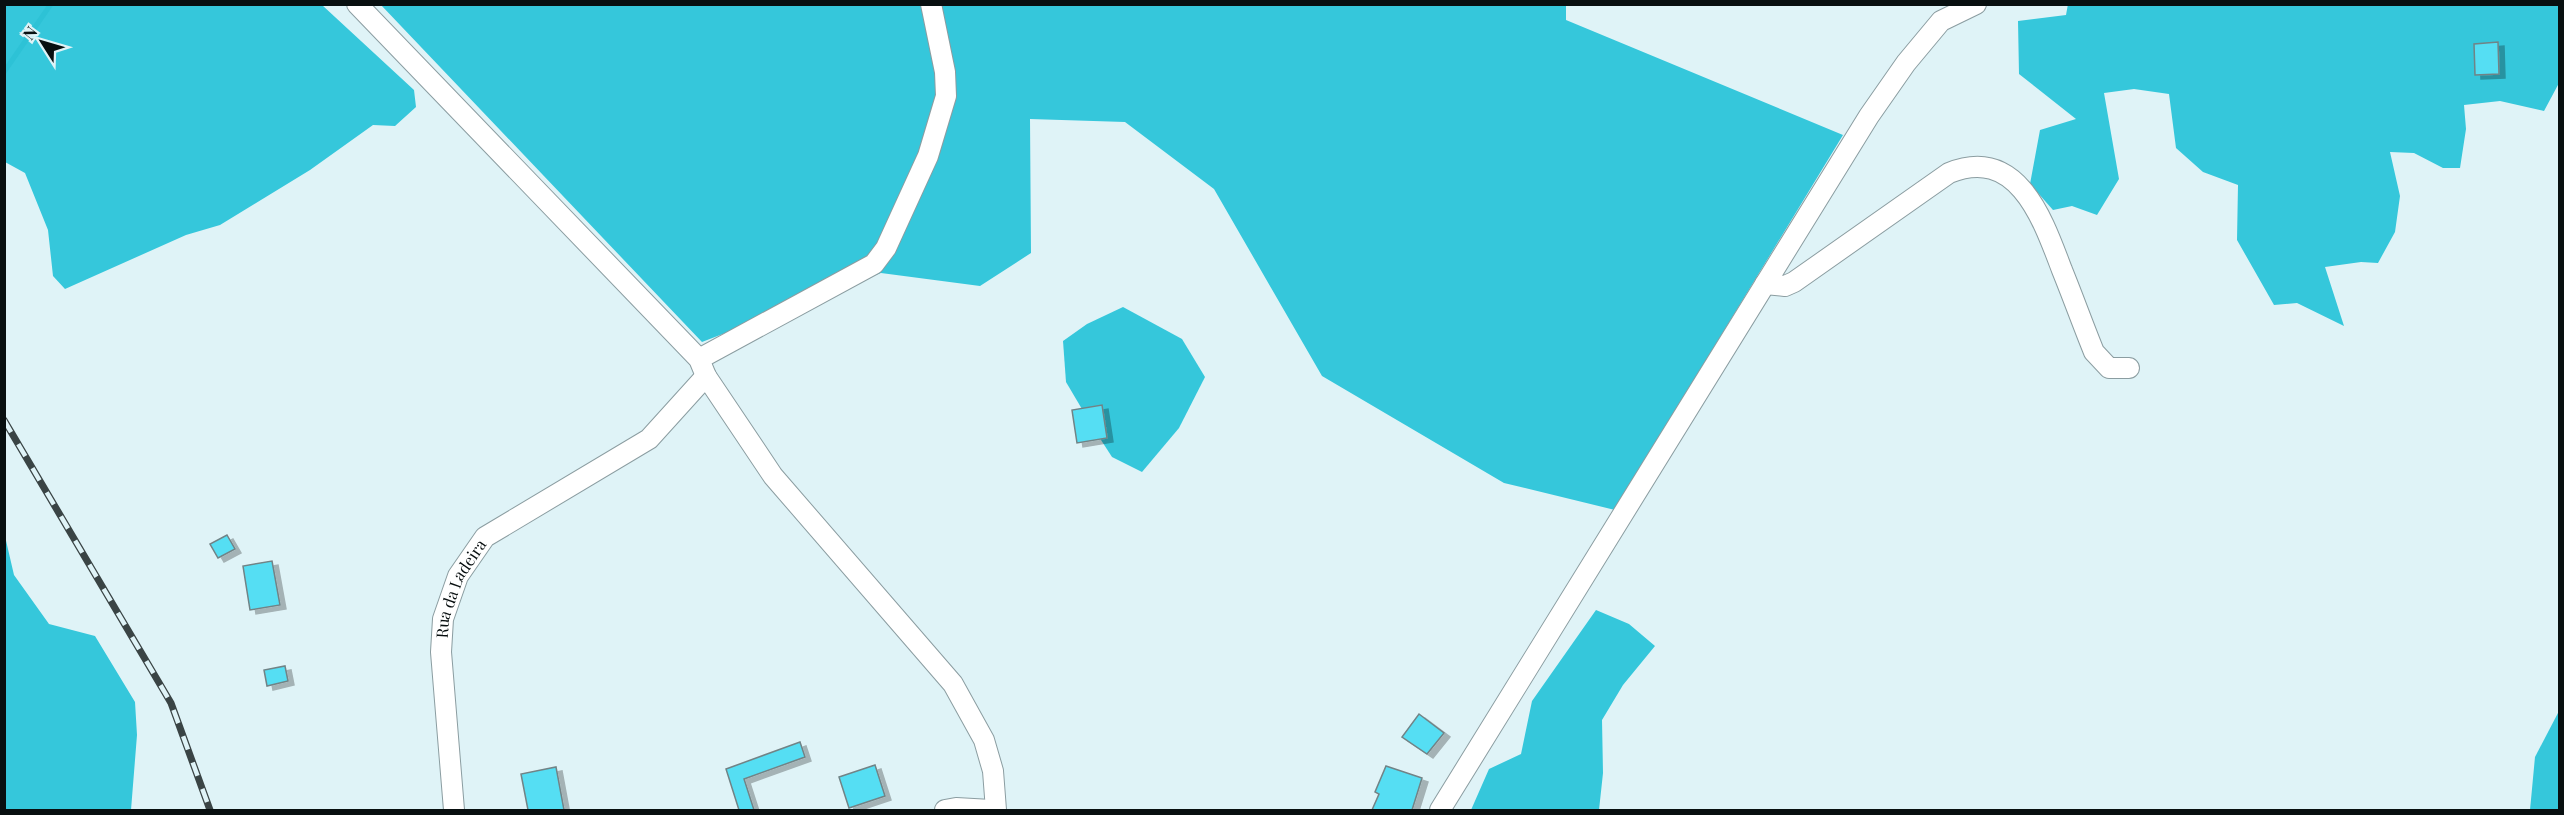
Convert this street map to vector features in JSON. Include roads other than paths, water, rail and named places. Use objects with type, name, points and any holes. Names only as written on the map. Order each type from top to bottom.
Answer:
[{"type":"street","points":[[357,4],[703,368],[773,476],[953,684],[984,740],[993,771],[996,810]]},
{"type":"street","name":"Rua da Ladeira","points":[[454,810],[441,652],[443,619],[458,576],[485,537],[649,439],[703,368],[873,264],[886,248],[928,156],[946,96],[945,72],[931,4]]},
{"type":"street","points":[[1440,810],[1869,116],[1940,13],[1976,4]]},
{"type":"street","points":[[1765,284],[1785,286],[1794,282],[1948,173],[1962,168],[1976,167],[1992,170],[2019,186],[2043,217],[2094,352],[2109,368],[2129,368]]},
{"type":"street","points":[[945,810],[956,808],[991,810]]},
{"type":"waterway","points":[[4,72],[51,4]]},
{"type":"railway","points":[[4,420],[171,703],[210,810]]}]
